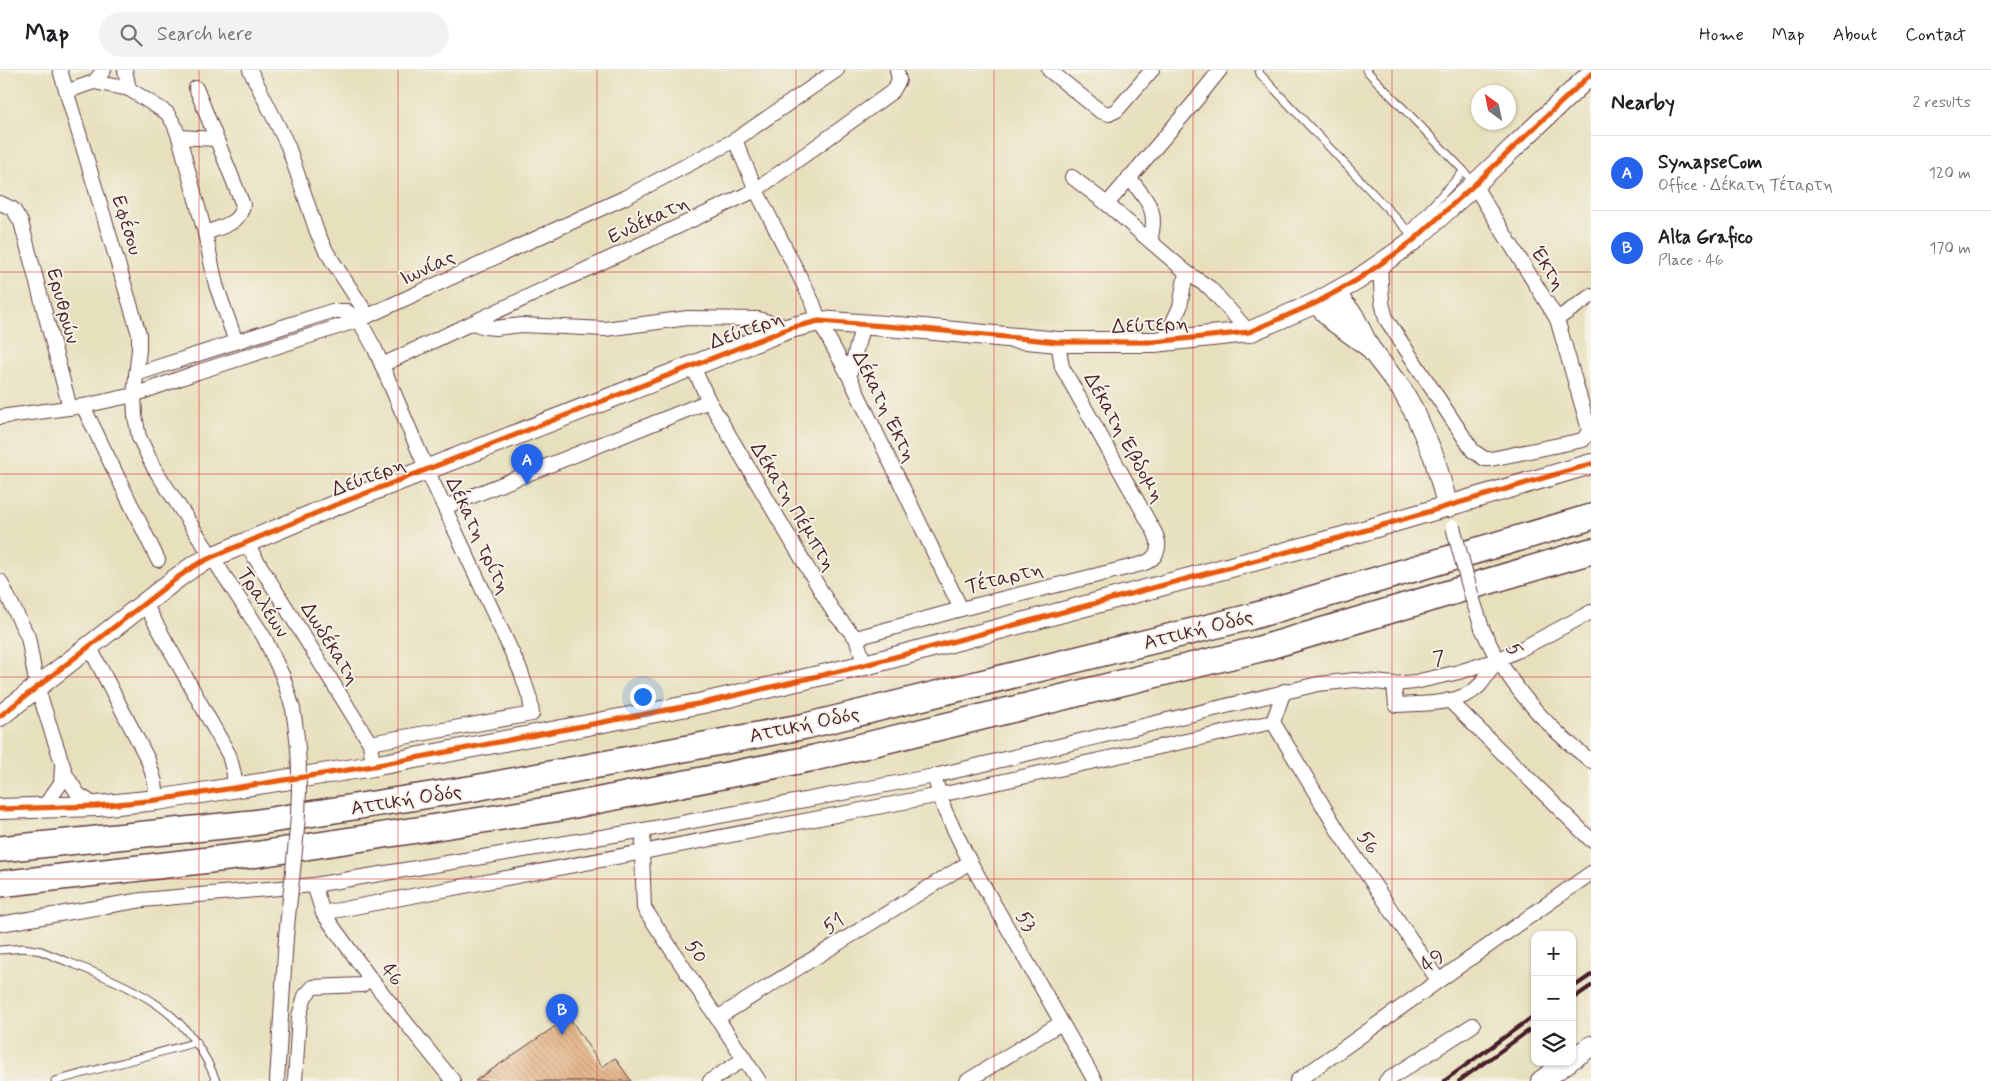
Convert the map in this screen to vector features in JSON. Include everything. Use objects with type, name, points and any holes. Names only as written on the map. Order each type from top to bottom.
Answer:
[{"type":"highway","name":"Αττική Οδός","points":[[0,849],[252,823],[475,788],[806,726],[1250,616],[1591,517]]},
{"type":"highway","name":"Αττική Οδός","points":[[0,884],[253,855],[496,818],[554,809],[814,758],[1260,649],[1591,551]]},
{"type":"street","name":"Εφέσου","points":[[60,70],[68,91],[134,316],[139,341],[134,395]]},
{"type":"street","points":[[94,82],[104,70]]},
{"type":"street","points":[[125,70],[129,89]]},
{"type":"street","name":"Δέκατη τρίτη","points":[[250,70],[288,146],[323,245],[364,318],[427,470],[521,672],[530,699],[532,714],[370,743]]},
{"type":"street","name":"Ιωνίας","points":[[0,417],[77,407],[134,395],[364,318],[624,198],[735,140],[836,70]]},
{"type":"street","name":"Ενδέκατη","points":[[382,365],[756,190],[893,91],[899,80],[897,70]]},
{"type":"street","points":[[1049,70],[1100,111],[1109,114],[1117,110],[1152,70]]},
{"type":"street","points":[[1107,204],[1220,70]]},
{"type":"street","name":"Δεύτερη","points":[[0,716],[194,566],[212,557],[333,506],[790,328],[819,321],[1058,342],[1164,341],[1249,332],[1316,303],[1380,265],[1469,178],[1591,74]]},
{"type":"street","points":[[68,91],[94,82],[129,89],[167,113],[179,137],[206,233],[216,285],[236,342]]},
{"type":"street","points":[[196,88],[242,205],[242,212],[239,218],[232,223],[206,233]]},
{"type":"street","points":[[179,137],[216,139]]},
{"type":"street","name":"Δέκατη Έκτη","points":[[735,140],[756,190],[813,303],[819,321],[849,376],[961,609]]},
{"type":"street","points":[[1072,177],[1107,204],[1186,272],[1210,288],[1249,332]]},
{"type":"street","points":[[1130,177],[1154,216],[1155,225],[1150,241]]},
{"type":"street","name":"Έκτη","points":[[1380,265],[1383,310],[1390,327],[1468,446],[1479,456],[1491,460],[1577,442],[1587,436],[1588,426],[1557,320],[1469,178]]},
{"type":"street","name":"Ερυθρών","points":[[0,203],[7,205],[18,214],[77,407],[158,560]]},
{"type":"street","points":[[1164,341],[1180,307],[1186,272]]},
{"type":"street","points":[[1334,293],[1353,315],[1369,347],[1402,390],[1415,413],[1434,458],[1448,507]]},
{"type":"street","points":[[1557,320],[1591,296]]},
{"type":"street","points":[[1316,303],[1333,321],[1369,347]]},
{"type":"street","points":[[136,374],[336,310],[346,311],[364,318]]},
{"type":"street","points":[[473,323],[495,328],[522,325],[605,330],[688,318],[758,319],[790,328]]},
{"type":"street","points":[[849,376],[863,324]]},
{"type":"street","name":"Δέκατη Έβδομη","points":[[1058,342],[1062,368],[1155,533],[1158,540],[1158,551]]},
{"type":"street","name":"Δέκατη Πέμπτη","points":[[692,365],[709,401],[834,613],[856,638],[865,665]]},
{"type":"street","name":"Τραλέων","points":[[134,395],[138,437],[145,452],[275,657],[289,694],[299,749],[299,789],[286,937],[277,1081]]},
{"type":"street","points":[[445,507],[709,401]]},
{"type":"street","points":[[0,809],[97,806],[157,800],[373,766],[703,703],[865,665],[1340,538],[1591,464]]},
{"type":"street","name":"5","points":[[1448,507],[1476,612],[1497,660],[1522,697],[1537,713],[1591,761]]},
{"type":"street","name":"Δωδέκατη","points":[[246,543],[370,743],[373,766]]},
{"type":"street","name":"Τέταρτη","points":[[856,638],[961,609],[1149,562],[1158,551]]},
{"type":"street","points":[[0,581],[28,637],[37,687],[62,766],[78,794],[97,806]]},
{"type":"street","points":[[145,604],[228,755],[234,774],[234,788]]},
{"type":"street","name":"7","points":[[0,924],[142,900],[314,885],[644,830],[934,776],[1336,681],[1355,680],[1394,684],[1436,678],[1497,660],[1589,617]]},
{"type":"street","points":[[89,646],[148,760],[155,782],[157,800]]},
{"type":"street","points":[[1394,684],[1396,705],[1449,700],[1469,694],[1478,686],[1497,660]]},
{"type":"street","points":[[323,913],[940,795],[1273,722],[1284,692]]},
{"type":"street","points":[[1449,700],[1591,840]]},
{"type":"street","name":"56","points":[[1273,722],[1340,834],[1438,980]]},
{"type":"street","points":[[43,808],[61,783],[62,766]]},
{"type":"street","name":"53","points":[[934,776],[945,811],[970,862],[1096,1081]]},
{"type":"street","name":"50","points":[[644,830],[642,852],[644,908],[759,1081]]},
{"type":"street","name":"51","points":[[717,1018],[970,862]]},
{"type":"street","name":"49","points":[[1297,1081],[1591,873]]},
{"type":"street","name":"46","points":[[314,885],[323,913],[370,978],[453,1081]]},
{"type":"street","points":[[295,1081],[299,1016],[305,996],[313,987],[362,985],[370,978]]},
{"type":"street","points":[[967,1081],[1062,1023]]},
{"type":"street","points":[[1386,1081],[1473,1025]]},
{"type":"street","points":[[1576,1056],[1591,1046]]},
{"type":"street","points":[[710,1081],[744,1059]]},
{"type":"street","points":[[1541,1081],[1562,1066]]},
{"type":"lane","points":[[1259,70],[1260,74],[1411,235]]},
{"type":"lane","points":[[1366,70],[1469,178]]},
{"type":"lane","points":[[0,950],[24,948],[41,951],[142,993],[180,1022],[197,1042],[209,1062],[216,1081]]},
{"type":"lane","points":[[55,1081],[197,1042]]},
{"type":"building","points":[[569,1017],[602,1067],[615,1058],[631,1081],[475,1081]]},
{"type":"railway","points":[[1576,985],[1591,975]]},
{"type":"railway","points":[[1576,996],[1591,986]]},
{"type":"railway","points":[[1444,1081],[1531,1018]]},
{"type":"railway","points":[[1459,1081],[1531,1029]]},
{"type":"cycle path","points":[[0,716],[177,578],[194,566],[212,557],[333,506],[790,328],[819,321],[1058,342],[1154,342],[1249,332],[1316,303],[1357,280],[1415,239],[1591,74]]},
{"type":"cycle path","points":[[0,809],[97,806],[157,800],[373,766],[703,703],[865,665],[1339,538],[1591,464]]},
{"type":"place","name":"SynapseCom","points":[[527,485]]},
{"type":"place","name":"Alta Grafico","points":[[562,1035]]}]
